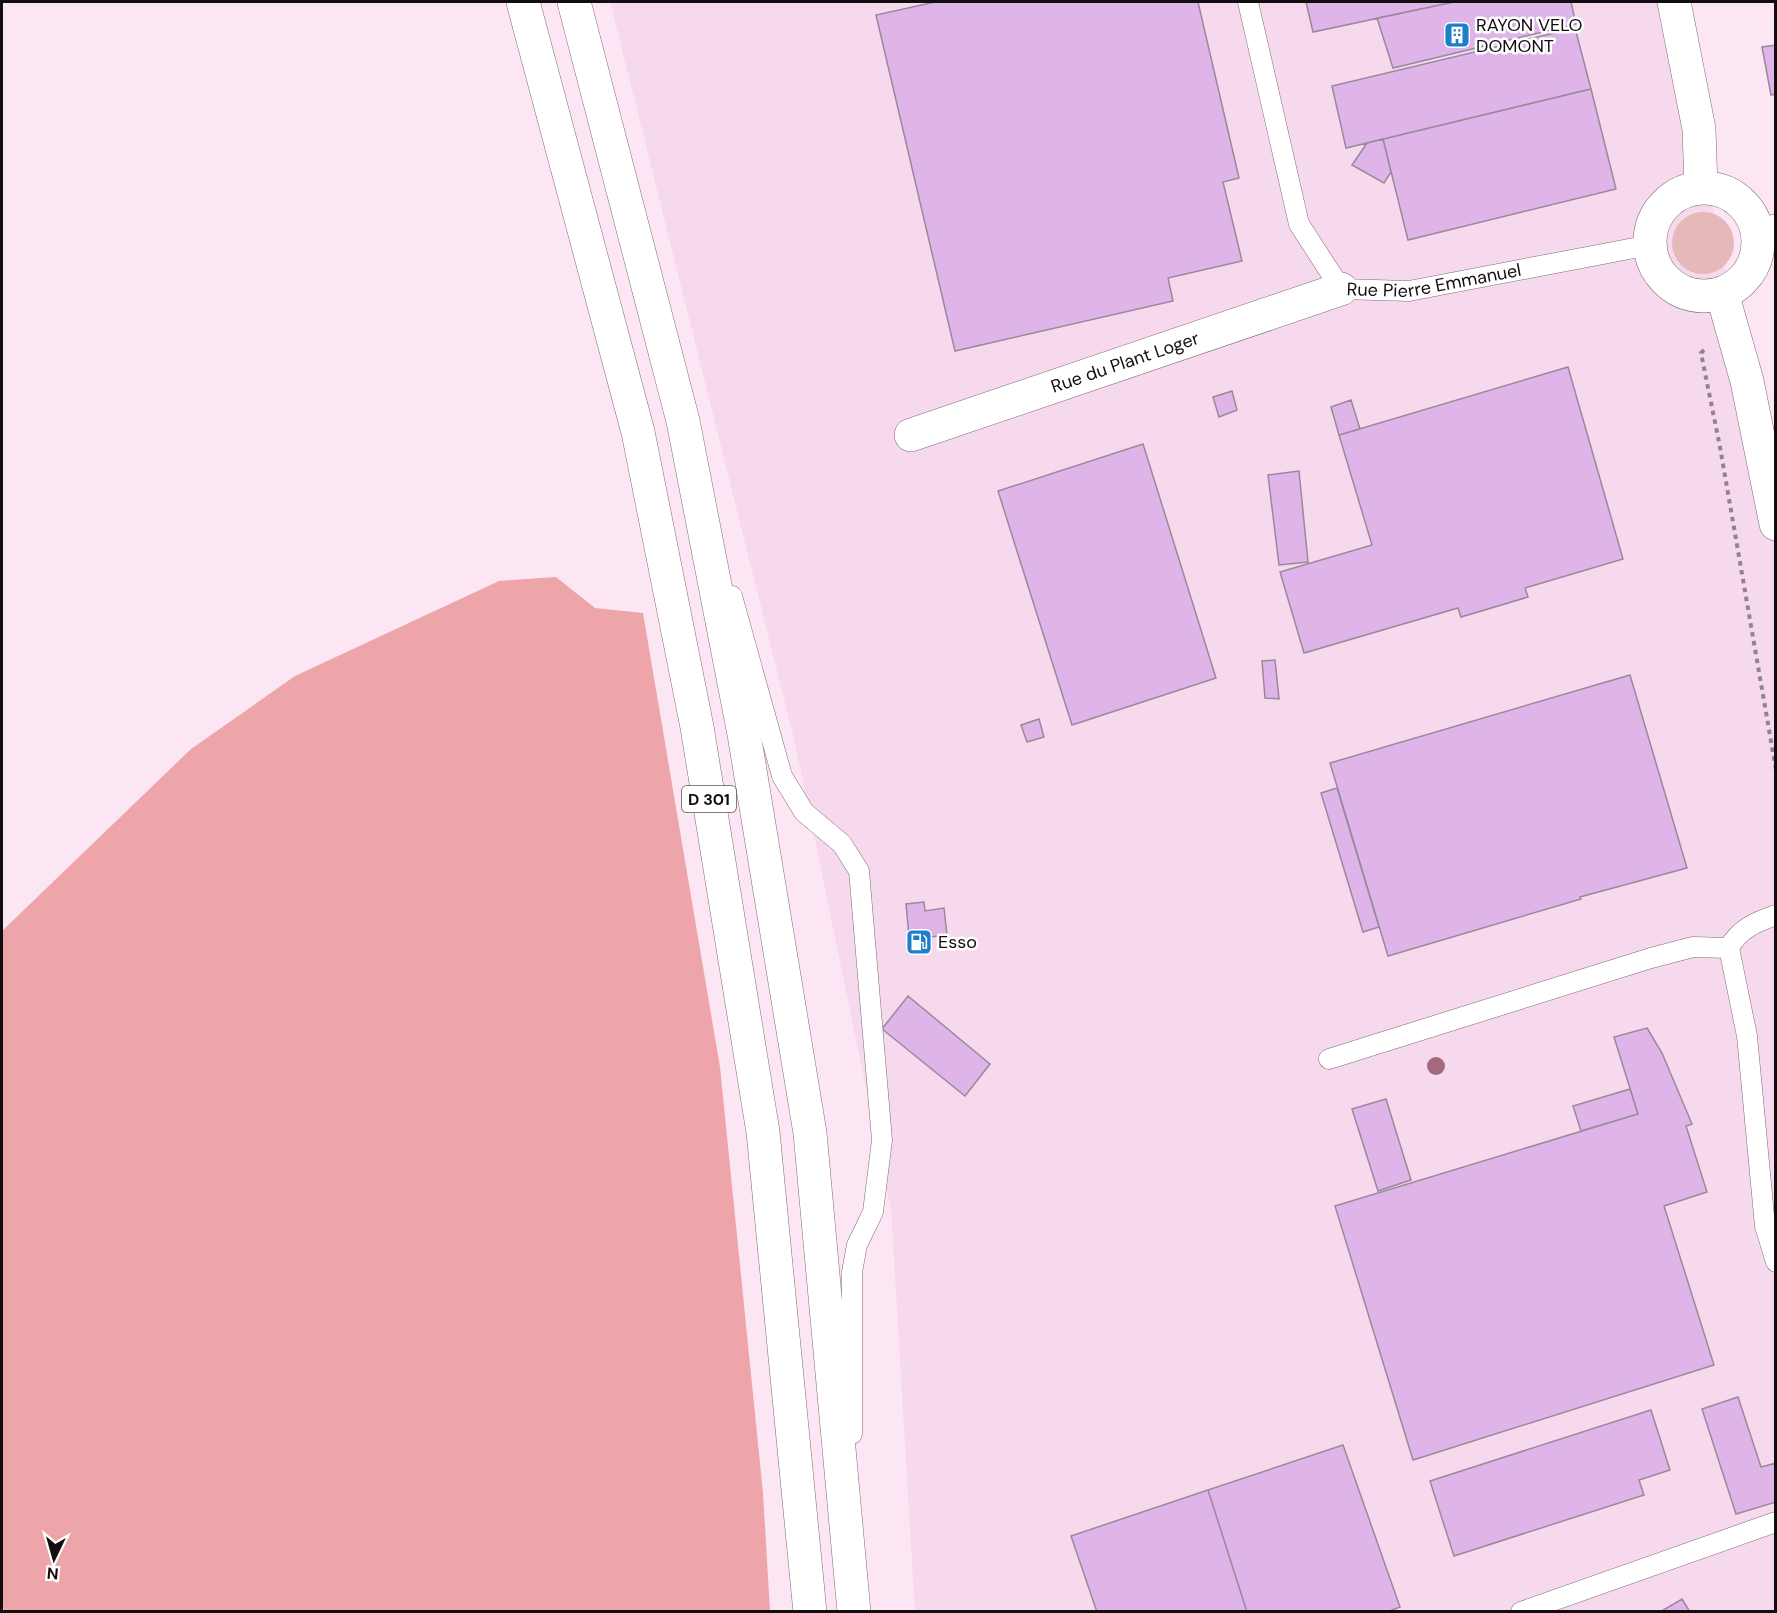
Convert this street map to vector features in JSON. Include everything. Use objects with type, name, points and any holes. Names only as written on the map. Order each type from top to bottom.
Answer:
[{"type":"main road","name":"D 301","points":[[522,2],[638,432],[697,727],[763,1132],[810,1611]]},
{"type":"main road","name":"D 301","points":[[574,2],[683,421],[744,734],[810,1133],[852,1565],[854,1611]]},
{"type":"main road","points":[[1674,2],[1699,129],[1701,188]]},
{"type":"main road","points":[[1726,307],[1673,287],[1657,269],[1650,245],[1652,228],[1658,213],[1670,200],[1684,192],[1701,188],[1718,190],[1732,196],[1745,207],[1754,221],[1767,234],[1750,271],[1738,285],[1726,307],[1747,381],[1776,524]]},
{"type":"main road","name":"Rue du Plant Loger","points":[[910,435],[1341,289]]},
{"type":"lane","name":"Rue Pierre Emmanuel","points":[[1248,2],[1299,224],[1341,289],[1409,291],[1650,245]]},
{"type":"lane","points":[[683,421],[782,776],[804,812],[842,844],[859,871],[882,1140],[873,1212],[857,1245],[852,1272],[852,1565]]},
{"type":"lane","points":[[1776,915],[1751,924],[1734,937],[1729,948],[1747,1036],[1765,1226],[1776,1262]]},
{"type":"lane","points":[[1329,1059],[1651,958],[1692,947],[1729,948]]},
{"type":"lane","points":[[1521,1611],[1776,1522]]},
{"type":"path","points":[[1726,307],[1701,353],[1720,447],[1776,770]]},
{"type":"shaded area","points":[[610,2],[1666,2],[1719,235],[1775,542],[1775,1611],[915,1611],[891,1209],[795,743]]},
{"type":"shaded area","points":[[1697,212],[1709,212],[1725,221],[1732,231],[1734,243],[1732,255],[1725,265],[1709,274],[1697,274],[1686,269],[1677,260],[1672,249],[1672,237],[1677,226],[1686,217]]},
{"type":"shaded area","points":[[556,577],[595,608],[643,613],[720,1067],[763,1493],[770,1611],[4,1611],[2,1603],[2,931],[191,749],[295,676],[499,581]]},
{"type":"building","points":[[935,2],[1198,2],[1239,178],[1223,182],[1242,261],[1168,278],[1173,301],[955,351],[876,15]]},
{"type":"building","points":[[1306,2],[1454,2],[1313,32]]},
{"type":"building","name":"RAYON VELO DOMONT","points":[[1454,2],[1571,2],[1576,24],[1393,68],[1377,18]]},
{"type":"building","points":[[1575,28],[1591,89],[1346,148],[1332,86]]},
{"type":"building","points":[[1776,45],[1776,94],[1771,95],[1762,47]]},
{"type":"building","points":[[1591,89],[1616,189],[1408,240],[1383,139]]},
{"type":"building","points":[[1383,139],[1391,172],[1384,183],[1352,165],[1367,143]]},
{"type":"building","points":[[1568,367],[1623,559],[1525,588],[1528,597],[1461,617],[1458,608],[1304,653],[1280,572],[1372,545],[1339,435]]},
{"type":"building","points":[[1232,391],[1237,410],[1219,417],[1213,397]]},
{"type":"building","points":[[1351,400],[1360,429],[1339,435],[1331,407]]},
{"type":"building","points":[[1143,444],[1216,678],[1072,725],[998,491]]},
{"type":"building","points":[[1299,471],[1308,562],[1279,565],[1268,475]]},
{"type":"building","points":[[1275,660],[1279,699],[1265,698],[1262,661]]},
{"type":"building","points":[[1630,675],[1687,868],[1580,897],[1581,899],[1388,956],[1330,763]]},
{"type":"building","points":[[1039,719],[1044,737],[1027,742],[1021,725]]},
{"type":"building","points":[[1337,788],[1379,927],[1363,932],[1321,793]]},
{"type":"building","points":[[924,902],[925,911],[944,908],[947,935],[922,938],[922,935],[909,936],[906,904]]},
{"type":"building","points":[[908,996],[990,1064],[965,1096],[882,1029]]},
{"type":"building","points":[[1647,1028],[1662,1053],[1692,1124],[1686,1126],[1707,1192],[1664,1206],[1714,1365],[1413,1460],[1335,1206],[1638,1114],[1614,1037]]},
{"type":"building","points":[[1630,1089],[1638,1114],[1581,1131],[1573,1106]]},
{"type":"building","points":[[1386,1099],[1411,1180],[1378,1191],[1352,1109]]},
{"type":"building","points":[[1738,1397],[1761,1467],[1776,1463],[1776,1502],[1736,1514],[1702,1409]]},
{"type":"building","points":[[1651,1410],[1670,1470],[1639,1480],[1644,1495],[1454,1556],[1430,1481]]},
{"type":"building","points":[[1343,1445],[1400,1607],[1387,1612],[1247,1612],[1208,1490]]},
{"type":"building","points":[[1208,1490],[1247,1612],[1097,1612],[1071,1536]]},
{"type":"building","points":[[1682,1599],[1690,1612],[1660,1612]]},
{"type":"place","name":"RAYON VELO DOMONT","points":[[1457,35]]},
{"type":"place","name":"Esso","points":[[919,942]]}]
